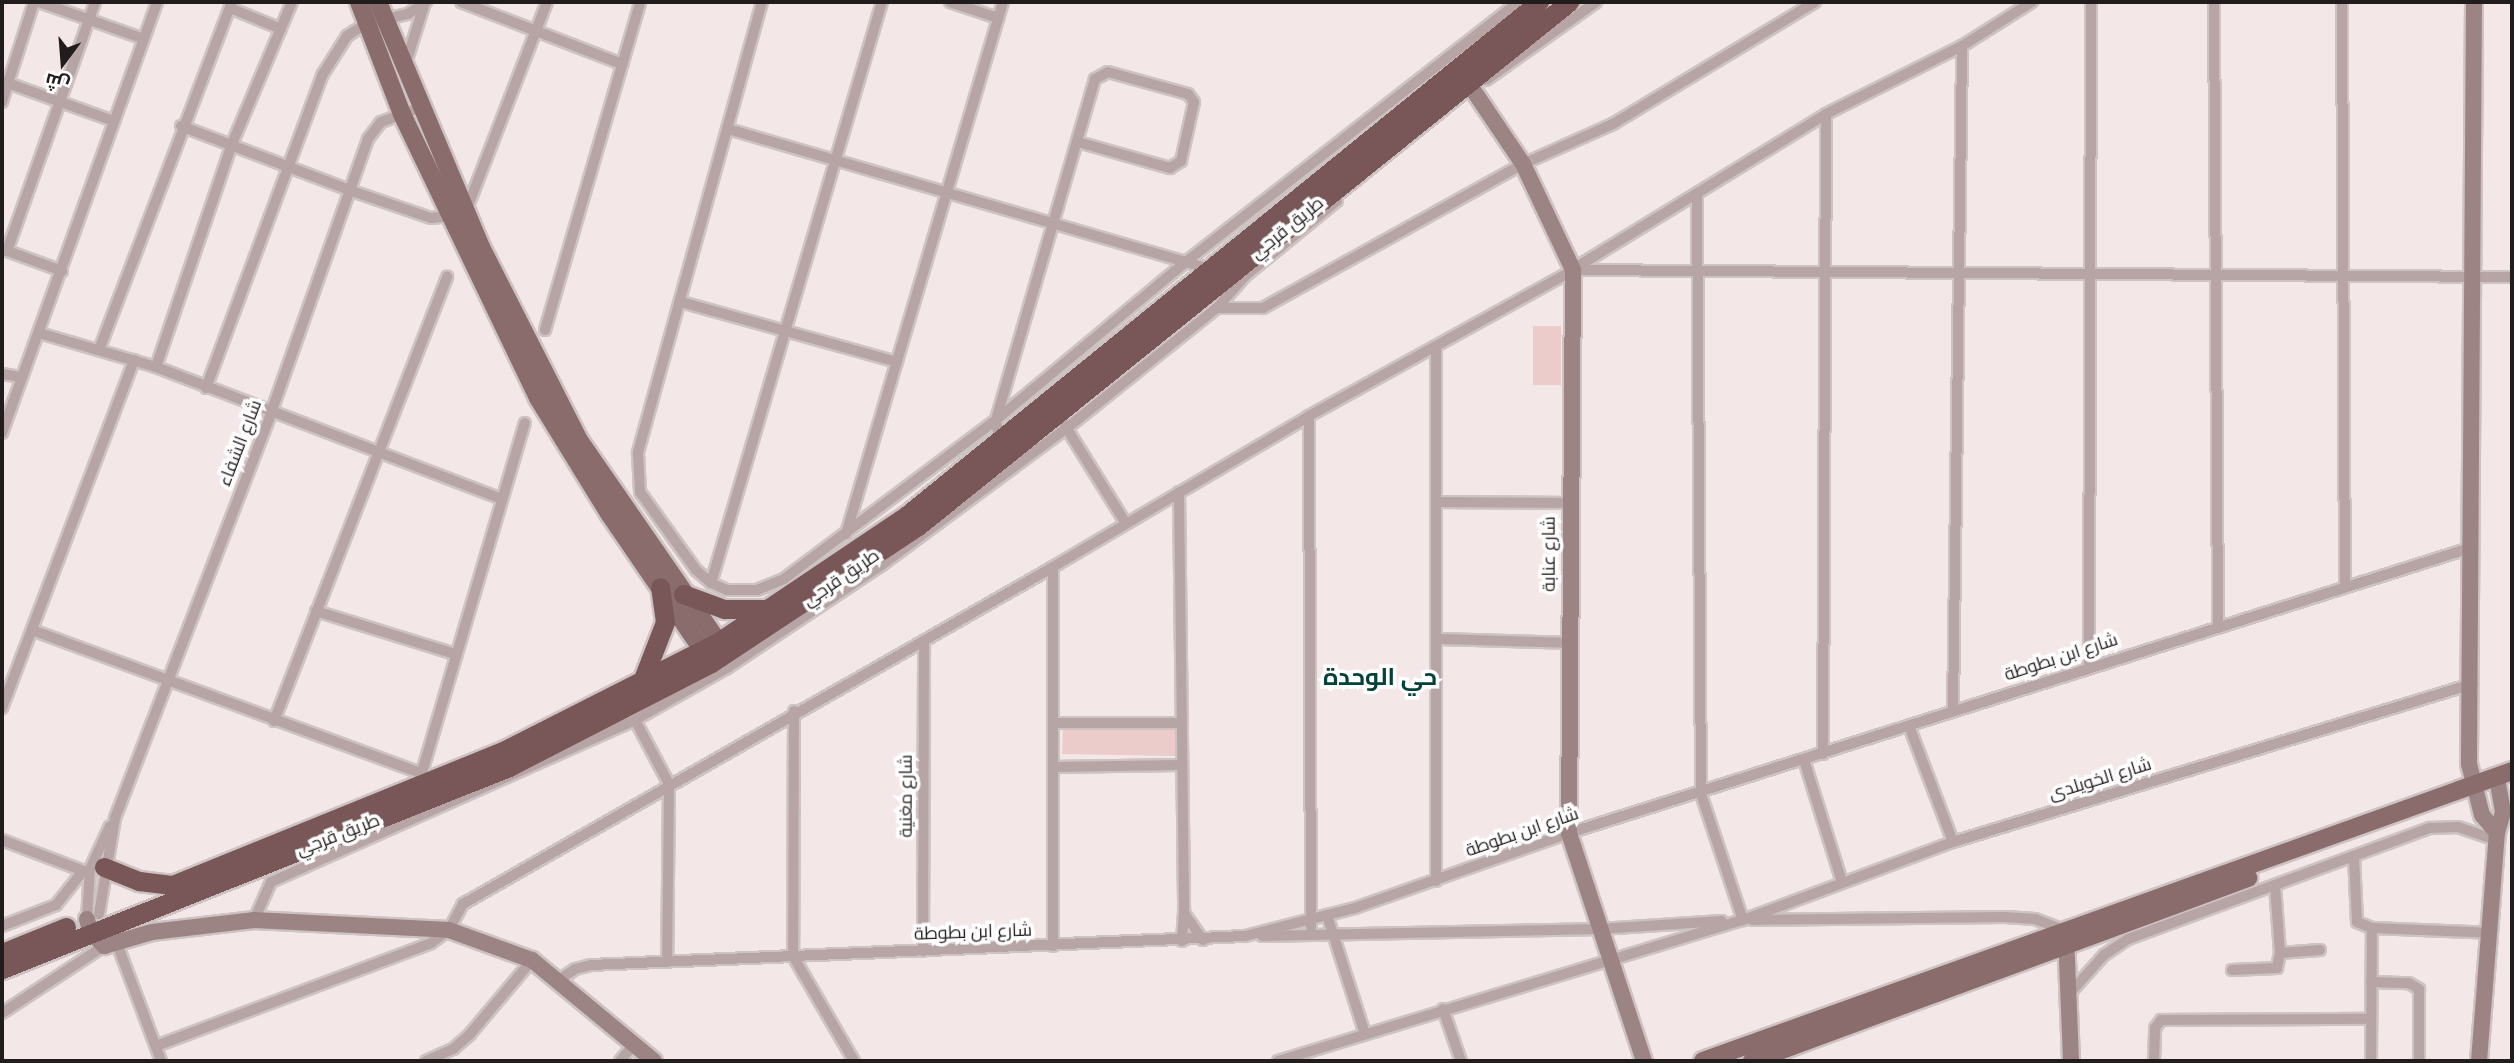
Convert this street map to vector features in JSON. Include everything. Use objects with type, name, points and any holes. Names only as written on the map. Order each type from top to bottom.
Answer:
[{"type":"highway","name":"طريق قرجي","points":[[2,969],[509,767],[715,652],[1062,421],[1466,79],[1539,2]]},
{"type":"highway","name":"طريق قرجي","points":[[11,949],[100,930],[172,885],[420,779],[507,749],[641,684],[715,652],[768,609],[913,520],[998,430],[1207,268],[1569,2]]},
{"type":"highway","points":[[641,684],[665,622],[660,587]]},
{"type":"highway","points":[[683,594],[716,607],[768,609]]},
{"type":"highway","points":[[92,870],[139,881],[172,885]]},
{"type":"main road","points":[[359,2],[402,114],[458,214]]},
{"type":"main road","points":[[378,2],[422,107],[458,214],[538,398],[616,511],[683,594],[715,652]]},
{"type":"main road","points":[[616,511],[660,587],[715,652]]},
{"type":"main road","points":[[1703,1061],[2505,780]]},
{"type":"main road","points":[[1752,1061],[2066,936]]},
{"type":"street","points":[[2,102],[5,83],[36,2],[144,39]]},
{"type":"street","points":[[62,271],[5,250],[61,103],[94,2]]},
{"type":"street","points":[[2,433],[157,2]]},
{"type":"street","points":[[156,368],[232,144],[292,2]]},
{"type":"street","points":[[206,388],[286,164],[323,74],[347,36],[367,23],[408,14],[426,2]]},
{"type":"street","points":[[405,66],[426,2]]},
{"type":"street","points":[[461,2],[622,64]]},
{"type":"street","points":[[181,126],[431,218],[458,214],[537,32],[547,2]]},
{"type":"street","points":[[545,330],[640,2]]},
{"type":"street","points":[[762,2],[638,453],[640,492],[696,570],[710,583],[727,590],[757,590],[784,579],[998,430],[1187,261],[1519,2]]},
{"type":"street","points":[[710,583],[882,2]]},
{"type":"street","points":[[950,2],[998,18]]},
{"type":"street","points":[[846,534],[1003,2]]},
{"type":"street","points":[[254,920],[271,882],[635,720],[727,668],[883,564],[1062,421],[1217,308],[1244,277],[1466,79],[1596,2]]},
{"type":"street","points":[[1217,308],[1263,308],[1523,164],[1613,124],[1815,2]]},
{"type":"street","points":[[156,1046],[414,951],[449,930],[463,904],[794,711],[1053,567],[1125,522],[1309,416],[1573,270],[1826,114],[1962,46],[2031,2]]},
{"type":"street","points":[[2089,667],[2088,275],[2091,2]]},
{"type":"street","points":[[2214,2],[2218,625]]},
{"type":"street","points":[[2342,2],[2346,275],[2345,585]]},
{"type":"street","points":[[2474,2],[2470,548],[2474,791],[2482,815],[2497,836]]},
{"type":"street","points":[[99,350],[181,126],[231,5],[281,29]]},
{"type":"street","points":[[1954,711],[1962,46]]},
{"type":"street","points":[[998,430],[1052,227],[1078,142],[1100,74],[1188,94],[1194,102],[1181,161],[1170,168],[1078,142]]},
{"type":"street","name":"شارع عنابة","points":[[1466,79],[1523,164],[1573,270],[1568,643],[1569,834],[1644,1061]]},
{"type":"street","points":[[5,83],[114,121]]},
{"type":"street","name":"شارع الشفاء","points":[[100,930],[92,870],[115,818],[271,413],[375,128],[422,107]]},
{"type":"street","points":[[1823,754],[1826,114]]},
{"type":"street","points":[[728,129],[1052,227],[1207,268]]},
{"type":"street","points":[[1697,194],[1701,794],[1743,920]]},
{"type":"street","points":[[1573,270],[2512,277]]},
{"type":"street","points":[[274,721],[447,277]]},
{"type":"street","points":[[681,302],[897,362]]},
{"type":"street","points":[[39,333],[134,360],[378,455],[501,499]]},
{"type":"street","points":[[1436,348],[1439,502],[1436,881]]},
{"type":"street","points":[[2,708],[134,360]]},
{"type":"street","points":[[2,374],[22,377]]},
{"type":"street","points":[[1309,416],[1310,920],[1313,936]]},
{"type":"street","points":[[1062,421],[1125,522]]},
{"type":"street","points":[[32,630],[420,779],[454,654],[525,423]]},
{"type":"street","points":[[616,511],[640,492]]},
{"type":"street","points":[[1179,492],[1179,765],[1184,913],[1182,941]]},
{"type":"street","points":[[1439,502],[1569,503]]},
{"type":"street","name":"شارع ابن بطوطة","points":[[556,982],[575,969],[591,965],[1182,941],[1245,936],[1310,920],[1436,881],[1569,834],[1701,794],[2218,625],[2470,548]]},
{"type":"street","points":[[1053,567],[1053,946]]},
{"type":"street","points":[[316,611],[454,654]]},
{"type":"street","points":[[1437,639],[1568,643]]},
{"type":"street","name":"شارع مغنية","points":[[923,641],[923,951]]},
{"type":"street","name":"شارع الخويلدى","points":[[1743,920],[1953,842],[2472,684]]},
{"type":"street","points":[[794,711],[793,956],[854,1061]]},
{"type":"street","points":[[635,720],[669,784],[667,961]]},
{"type":"street","points":[[1054,723],[1179,723]]},
{"type":"street","points":[[1909,726],[1953,842]]},
{"type":"street","points":[[1804,760],[1842,881]]},
{"type":"street","points":[[1053,767],[1179,765]]},
{"type":"street","points":[[2479,1061],[2497,836],[2503,812],[2505,780]]},
{"type":"street","points":[[2070,993],[2104,955],[2128,939],[2437,826],[2458,827],[2497,836]]},
{"type":"street","points":[[2,840],[92,870],[56,905],[7,924],[11,949]]},
{"type":"street","points":[[2354,856],[2357,922],[2372,928],[2489,933]]},
{"type":"street","points":[[2232,970],[2277,968],[2280,953],[2274,886]]},
{"type":"street","points":[[1184,913],[1203,940]]},
{"type":"street","points":[[1327,915],[1365,1034]]},
{"type":"street","points":[[1245,936],[1600,929],[1743,920],[2005,917],[2035,919],[2066,936],[2071,1061]]},
{"type":"street","points":[[2,1013],[100,930],[152,932],[254,920],[449,930],[533,960],[556,982],[654,1061]]},
{"type":"street","points":[[1278,1061],[1609,957],[1743,920]]},
{"type":"street","points":[[2371,1061],[2372,928]]},
{"type":"street","points":[[100,930],[161,1061]]},
{"type":"street","points":[[2280,953],[2319,950]]},
{"type":"street","points":[[426,1061],[470,1034],[533,960]]},
{"type":"street","points":[[2371,982],[2409,983],[2419,989],[2420,1061]]},
{"type":"street","points":[[1443,1009],[1461,1061]]},
{"type":"street","points":[[2154,1061],[2155,1028],[2161,1020],[2371,1019]]},
{"type":"street","points":[[620,1061],[635,1043]]},
{"type":"shaded area","points":[[1533,326],[1561,326],[1561,385],[1533,385]]},
{"type":"shaded area","points":[[1063,728],[1175,730],[1175,756],[1062,754]]},
{"type":"district","name":"حي الوحدة","points":[[1380,677]]}]
